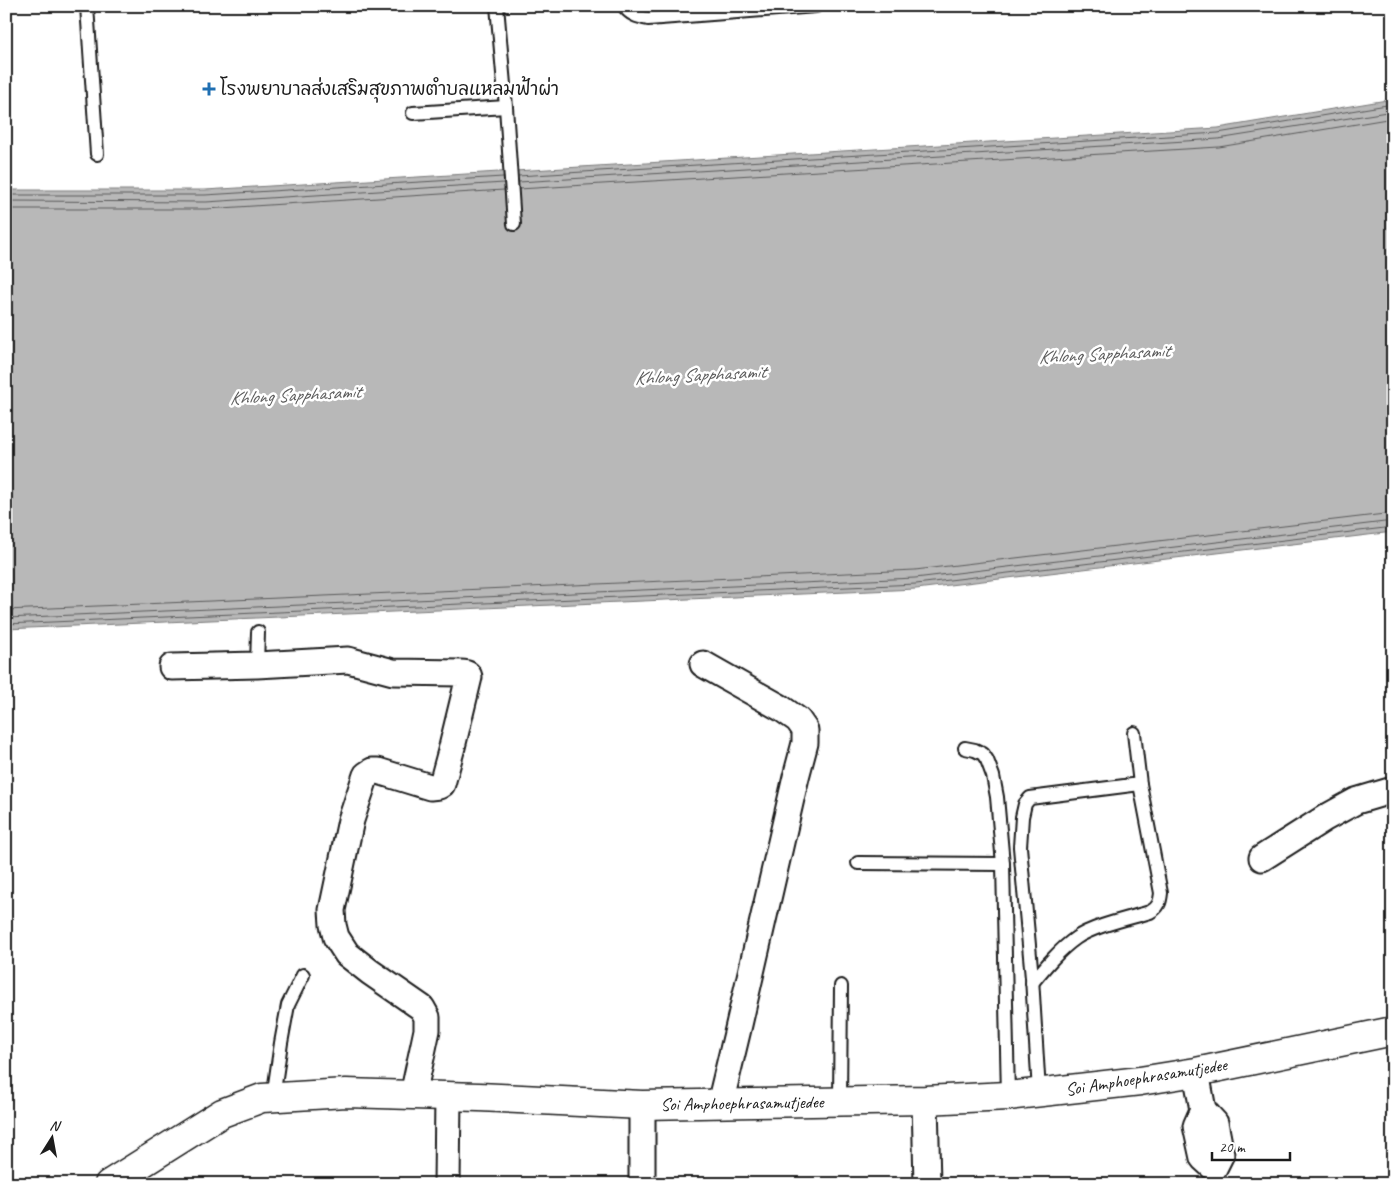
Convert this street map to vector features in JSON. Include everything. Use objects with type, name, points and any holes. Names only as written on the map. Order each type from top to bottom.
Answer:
[{"type":"street","points":[[172,667],[348,660],[393,672],[467,673],[470,677],[442,784],[430,787],[378,771],[372,771],[366,775],[351,820],[332,910],[336,936],[347,954],[422,1008],[427,1017],[427,1030],[414,1095]]},
{"type":"street","points":[[703,664],[781,708],[798,720],[805,730],[805,743],[720,1104]]},
{"type":"street","points":[[1262,858],[1325,818],[1356,801],[1393,790]]},
{"type":"street","name":"Soi Amphoephrasamutjedee","points":[[109,1184],[222,1113],[262,1098],[346,1093],[642,1105],[925,1100],[1008,1096],[1140,1081],[1196,1072],[1393,1031]]},
{"type":"street","points":[[1196,1072],[1203,1110],[1215,1123],[1221,1154],[1216,1176]]},
{"type":"street","points":[[448,1096],[448,1184]]},
{"type":"street","points":[[925,1100],[926,1184]]},
{"type":"street","points":[[642,1105],[642,1184]]},
{"type":"lane","points":[[87,6],[97,154]]},
{"type":"lane","points":[[497,6],[514,224]]},
{"type":"lane","points":[[624,6],[637,17],[648,19],[816,6]]},
{"type":"lane","points":[[414,113],[506,107]]},
{"type":"lane","points":[[257,665],[258,632]]},
{"type":"lane","points":[[1032,983],[1056,956],[1077,937],[1090,930],[1150,912],[1160,904],[1161,892],[1140,784],[1134,733]]},
{"type":"lane","points":[[965,748],[983,754],[987,760],[994,776],[997,797],[1003,864],[1008,1096]]},
{"type":"lane","points":[[1040,1092],[1020,847],[1025,804],[1030,798],[1140,784]]},
{"type":"lane","points":[[858,863],[1003,864]]},
{"type":"lane","points":[[273,1098],[288,1005],[303,975]]},
{"type":"lane","points":[[840,1102],[841,986]]},
{"type":"water","name":"Khlong Sapphasamit","points":[[1393,99],[1393,532],[916,589],[6,629],[6,190],[205,190],[1218,128]]},
{"type":"place","name":"โรงพยาบาลส่งเสริมสุขภาพตำบลแหลมฟ้าผ่า","points":[[209,89]]}]
